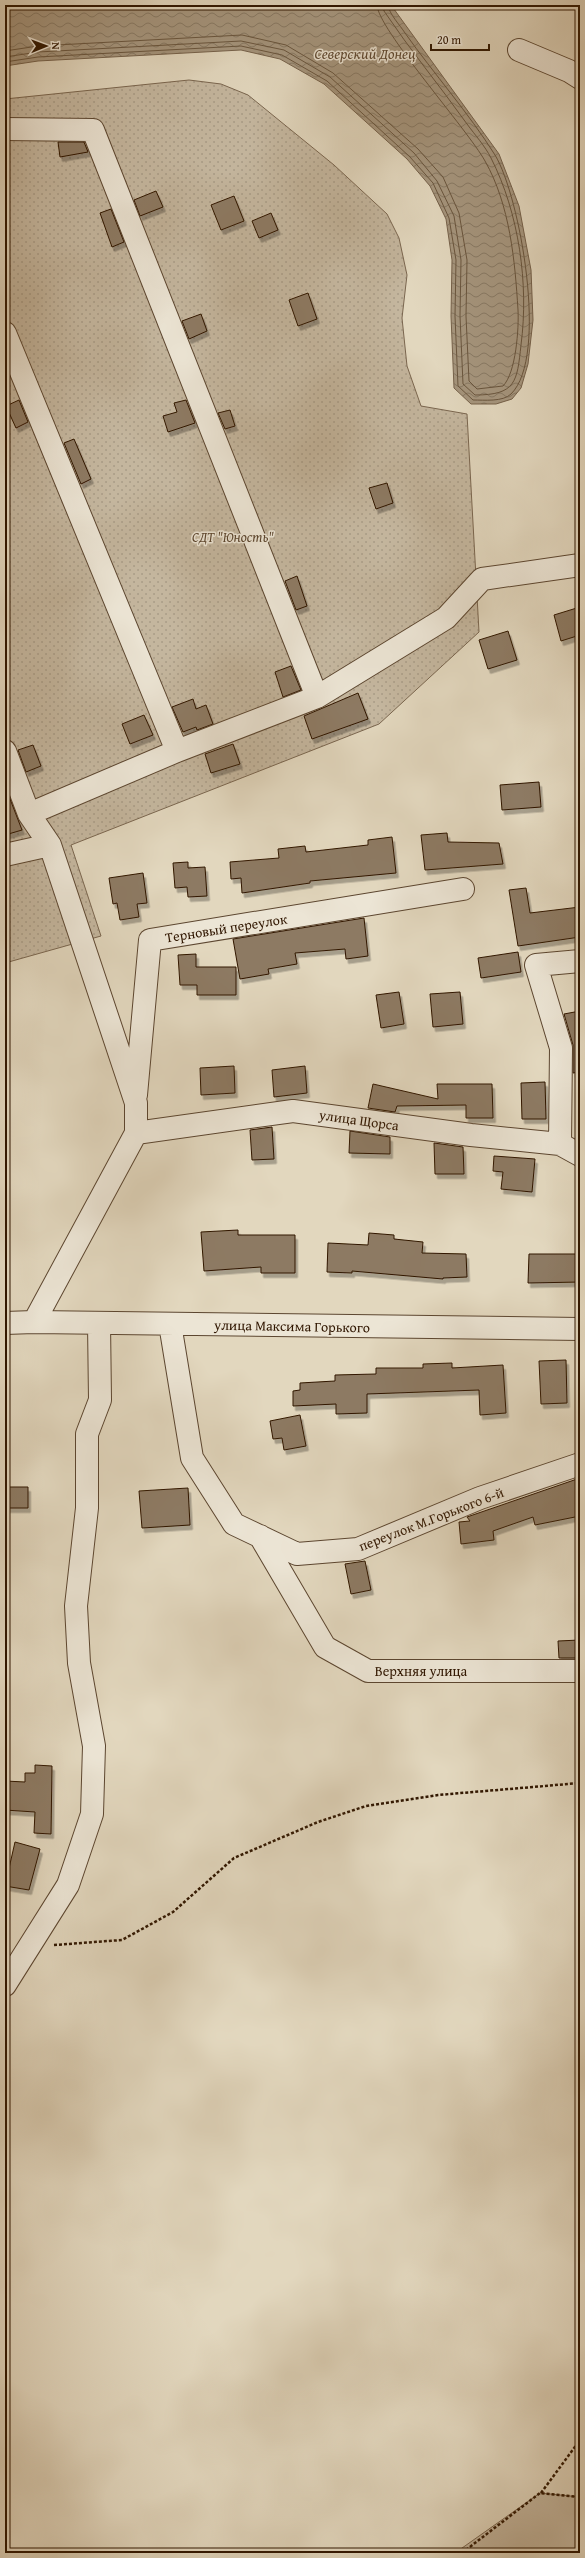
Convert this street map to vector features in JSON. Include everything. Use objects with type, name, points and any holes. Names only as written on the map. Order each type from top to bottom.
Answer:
[{"type":"street","points":[[519,50],[569,71],[580,78]]},
{"type":"street","points":[[5,129],[93,130],[317,697]]},
{"type":"street","points":[[5,333],[177,751]]},
{"type":"street","points":[[30,814],[177,751],[317,697],[446,618],[482,579],[580,565]]},
{"type":"street","points":[[5,751],[30,814],[50,845],[136,1103],[136,1133],[34,1322]]},
{"type":"street","points":[[5,855],[50,845]]},
{"type":"street","name":"Терновый переулок","points":[[136,1103],[150,940],[463,889]]},
{"type":"street","points":[[560,1144],[561,1048],[536,965],[580,960]]},
{"type":"street","name":"улица Щорса","points":[[136,1133],[293,1111],[470,1135],[560,1144],[580,1155]]},
{"type":"street","name":"улица Максима Горького","points":[[5,1324],[34,1322],[580,1329]]},
{"type":"street","points":[[5,1985],[68,1885],[92,1814],[94,1746],[79,1663],[76,1606],[87,1508],[87,1434],[100,1400],[99,1323]]},
{"type":"street","name":"переулок М.Горького 6-й","points":[[170,1324],[192,1458],[234,1524],[297,1554],[358,1549],[480,1498],[580,1464]]},
{"type":"street","name":"Верхняя улица","points":[[260,1536],[326,1647],[368,1671],[580,1671]]},
{"type":"path","points":[[29,1947],[122,1940],[173,1912],[234,1858],[318,1822],[366,1806],[438,1795],[580,1784]]},
{"type":"path","points":[[462,2553],[540,2493],[580,2440]]},
{"type":"path","points":[[540,2493],[580,2497]]},
{"type":"green space","name":"СДТ \"Юность\"","points":[[189,80],[221,84],[248,95],[334,165],[387,214],[399,238],[407,275],[402,318],[407,366],[421,406],[467,414],[479,632],[379,724],[71,845],[101,936],[5,963],[5,99]]},
{"type":"green space","points":[[540,2493],[580,2497],[580,2553],[455,2553]]},
{"type":"water","name":"Северский Донец","points":[[5,5],[391,5],[499,154],[519,206],[531,270],[533,320],[528,364],[521,388],[512,399],[496,404],[471,404],[454,388],[451,316],[452,260],[446,219],[430,186],[407,159],[324,84],[280,59],[241,50],[38,61],[5,66]]},
{"type":"building","points":[[58,142],[84,142],[88,152],[60,157]]},
{"type":"building","points":[[156,191],[163,207],[140,216],[134,200]]},
{"type":"building","points":[[234,196],[244,221],[221,230],[211,205]]},
{"type":"building","points":[[111,209],[124,242],[112,247],[100,213]]},
{"type":"building","points":[[271,213],[278,230],[259,238],[252,221]]},
{"type":"building","points":[[308,293],[317,319],[298,326],[289,300]]},
{"type":"building","points":[[201,314],[207,331],[189,339],[182,321]]},
{"type":"building","points":[[19,400],[28,422],[16,428],[6,406]]},
{"type":"building","points":[[186,400],[195,423],[168,432],[163,416],[177,412],[174,403]]},
{"type":"building","points":[[230,410],[235,426],[225,429],[218,413]]},
{"type":"building","points":[[74,439],[91,479],[81,484],[64,443]]},
{"type":"building","points":[[387,483],[393,503],[376,509],[369,488]]},
{"type":"building","points":[[297,576],[307,606],[296,610],[285,581]]},
{"type":"building","points":[[580,607],[580,635],[561,641],[554,615]]},
{"type":"building","points":[[508,631],[517,660],[488,669],[479,640]]},
{"type":"building","points":[[291,666],[301,690],[283,697],[275,672]]},
{"type":"building","points":[[358,693],[368,719],[312,739],[304,716]]},
{"type":"building","points":[[193,699],[196,709],[206,705],[213,724],[197,730],[196,727],[183,732],[172,707]]},
{"type":"building","points":[[144,715],[153,735],[130,744],[122,724]]},
{"type":"building","points":[[233,744],[240,764],[211,773],[205,754]]},
{"type":"building","points":[[33,745],[41,766],[26,772],[18,750]]},
{"type":"building","points":[[539,782],[541,807],[502,810],[500,785]]},
{"type":"building","points":[[5,786],[22,830],[5,835]]},
{"type":"building","points":[[447,833],[448,842],[499,843],[503,864],[425,870],[421,835]]},
{"type":"building","points":[[392,837],[396,873],[310,881],[310,883],[242,893],[241,878],[231,879],[230,862],[279,858],[278,849],[305,846],[306,852],[368,845],[368,840]]},
{"type":"building","points":[[188,862],[188,868],[205,867],[207,896],[188,897],[187,887],[175,888],[173,863]]},
{"type":"building","points":[[143,873],[147,903],[137,904],[139,917],[120,920],[117,903],[113,904],[109,878]]},
{"type":"building","points":[[526,888],[530,913],[580,907],[580,937],[518,946],[509,890]]},
{"type":"building","points":[[364,918],[368,956],[346,959],[345,949],[295,953],[297,964],[268,969],[269,974],[240,979],[233,939]]},
{"type":"building","points":[[518,952],[521,972],[481,978],[478,958]]},
{"type":"building","points":[[196,954],[196,967],[236,967],[236,995],[197,995],[197,985],[180,985],[178,955]]},
{"type":"building","points":[[399,992],[404,1024],[381,1028],[376,995]]},
{"type":"building","points":[[460,992],[463,1024],[433,1027],[430,994]]},
{"type":"building","points":[[580,1011],[580,1072],[573,1073],[573,1045],[564,1014]]},
{"type":"building","points":[[234,1066],[235,1093],[201,1095],[200,1068]]},
{"type":"building","points":[[305,1066],[307,1093],[274,1097],[272,1070]]},
{"type":"building","points":[[545,1082],[546,1119],[522,1119],[521,1083]]},
{"type":"building","points":[[373,1084],[438,1099],[437,1084],[492,1084],[493,1118],[466,1118],[466,1105],[397,1106],[395,1112],[368,1108]]},
{"type":"building","points":[[272,1127],[274,1159],[252,1160],[250,1130]]},
{"type":"building","points":[[350,1131],[390,1137],[390,1154],[349,1153]]},
{"type":"building","points":[[434,1143],[463,1147],[464,1174],[435,1174]]},
{"type":"building","points":[[494,1156],[535,1159],[532,1192],[501,1189],[503,1172],[493,1171]]},
{"type":"building","points":[[238,1230],[238,1235],[295,1235],[295,1273],[261,1273],[261,1267],[204,1271],[201,1232]]},
{"type":"building","points":[[369,1233],[394,1235],[394,1239],[423,1242],[422,1253],[466,1254],[467,1277],[443,1279],[352,1271],[352,1273],[327,1272],[328,1243],[368,1245]]},
{"type":"building","points":[[529,1254],[580,1254],[580,1282],[528,1283]]},
{"type":"building","points":[[566,1360],[567,1403],[541,1404],[539,1361]]},
{"type":"building","points":[[452,1363],[452,1368],[503,1365],[506,1413],[480,1415],[479,1390],[367,1394],[367,1413],[336,1414],[336,1404],[293,1406],[293,1391],[300,1390],[300,1383],[335,1381],[335,1375],[376,1374],[376,1368],[423,1368],[423,1364]]},
{"type":"building","points":[[300,1415],[306,1446],[284,1450],[282,1438],[273,1439],[270,1421]]},
{"type":"building","points":[[580,1478],[580,1516],[535,1525],[533,1517],[493,1531],[494,1540],[461,1544],[459,1522],[470,1521],[467,1517]]},
{"type":"building","points":[[5,1487],[28,1487],[28,1508],[5,1508]]},
{"type":"building","points":[[188,1488],[190,1525],[142,1528],[139,1491]]},
{"type":"building","points":[[365,1561],[371,1590],[351,1594],[345,1564]]},
{"type":"building","points":[[580,1640],[580,1658],[559,1658],[558,1641]]},
{"type":"building","points":[[35,1765],[52,1766],[51,1834],[34,1833],[35,1812],[5,1810],[5,1781],[25,1782],[25,1773],[35,1773]]},
{"type":"building","points":[[15,1842],[40,1849],[29,1890],[5,1886]]}]
